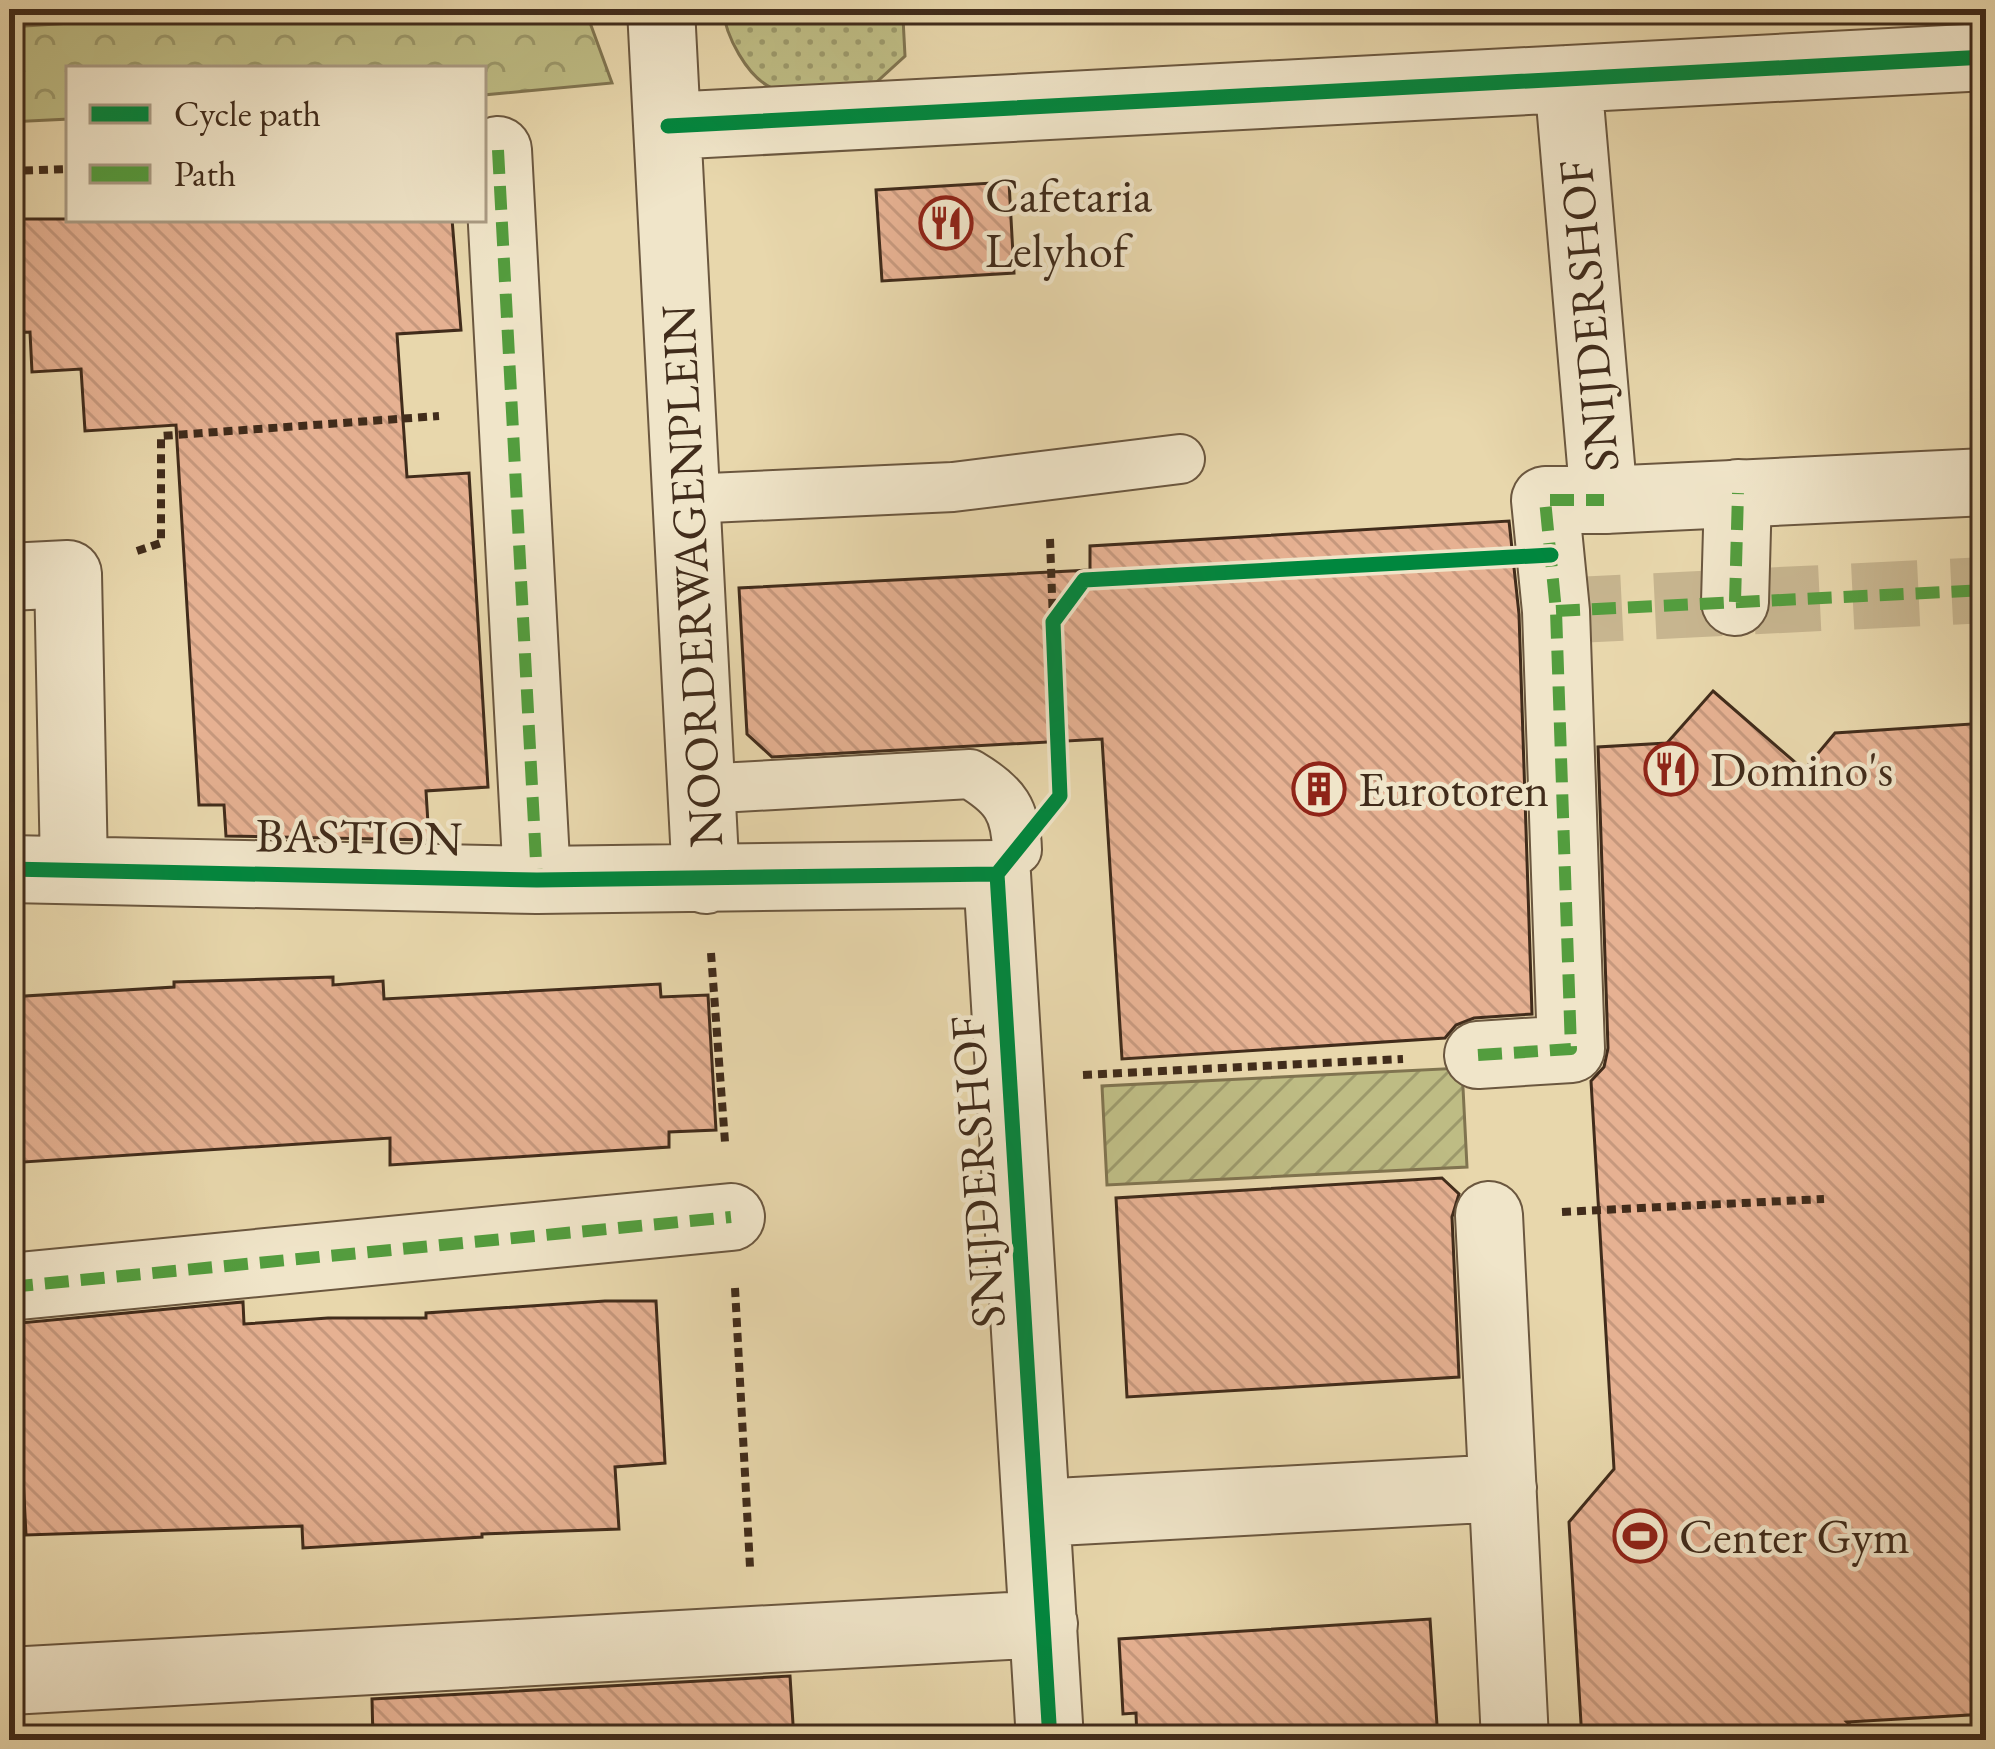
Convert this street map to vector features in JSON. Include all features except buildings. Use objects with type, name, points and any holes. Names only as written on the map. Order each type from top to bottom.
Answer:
[{"type":"street","name":"NOORDERWAGENPLEIN","points":[[661,9],[706,880],[1007,862]]},
{"type":"street","points":[[668,126],[1986,57]]},
{"type":"street","name":"SNIJDERSHOF","points":[[1478,1055],[1571,1049],[1556,611],[1545,500],[1604,500],[1568,79]]},
{"type":"street","name":"BASTION","points":[[498,150],[537,880]]},
{"type":"street","points":[[1604,500],[1986,482]]},
{"type":"street","points":[[1735,602],[1738,494]]},
{"type":"street","points":[[38,575],[74,868]]},
{"type":"street","name":"SNIJDERSHOF","points":[[1007,862],[1010,1079],[1050,1740]]},
{"type":"street","name":"BASTION","points":[[9,869],[706,880]]},
{"type":"street","points":[[1489,1215],[1515,1740]]},
{"type":"street","points":[[9,1287],[730,1216]]},
{"type":"street","points":[[1038,1514],[1503,1488]]},
{"type":"street","points":[[9,1681],[1045,1624]]},
{"type":"lane","points":[[687,499],[953,487],[1180,459]]},
{"type":"lane","points":[[701,789],[970,774],[986,784],[1016,820],[1007,862]]},
{"type":"path","points":[[9,171],[66,169]]},
{"type":"path","points":[[38,575],[160,543],[160,436],[512,410]]},
{"type":"path","points":[[1048,476],[1054,644]]},
{"type":"path","points":[[1053,622],[1074,594]]},
{"type":"path","points":[[1010,1079],[1478,1055]]},
{"type":"path","points":[[1489,1215],[1824,1199]]},
{"type":"green space","points":[[9,9],[292,9],[9,27]]},
{"type":"green space","points":[[292,9],[585,9],[612,83],[486,95],[486,66],[66,66],[66,119],[9,122],[9,27]]},
{"type":"green space","points":[[723,9],[1035,9],[903,18],[905,56],[858,99],[788,92],[763,83],[739,54]]},
{"type":"green space","points":[[1462,1068],[1467,1167],[1107,1185],[1102,1086]]},
{"type":"tunnel","points":[[1556,611],[1986,590]]},
{"type":"marked path","points":[[498,150],[537,880]]},
{"type":"marked path","points":[[1735,602],[1738,493]]},
{"type":"marked path","points":[[1478,1055],[1571,1049],[1556,611],[1545,500],[1604,500]]},
{"type":"marked path","points":[[1556,611],[1986,590]]},
{"type":"marked path","points":[[9,1287],[731,1217]]},
{"type":"cycle path","points":[[668,126],[1986,57]]},
{"type":"cycle path","points":[[1050,1740],[997,874],[1060,796],[1053,622],[1084,580],[1551,555]]},
{"type":"cycle path","points":[[9,869],[537,880],[997,874]]},
{"type":"place","name":"Cafetaria Lelyhof","points":[[946,223]]},
{"type":"place","name":"Domino's","points":[[1671,769]]},
{"type":"place","name":"Eurotoren","points":[[1319,789]]},
{"type":"place","name":"Center Gym","points":[[1640,1536]]}]
